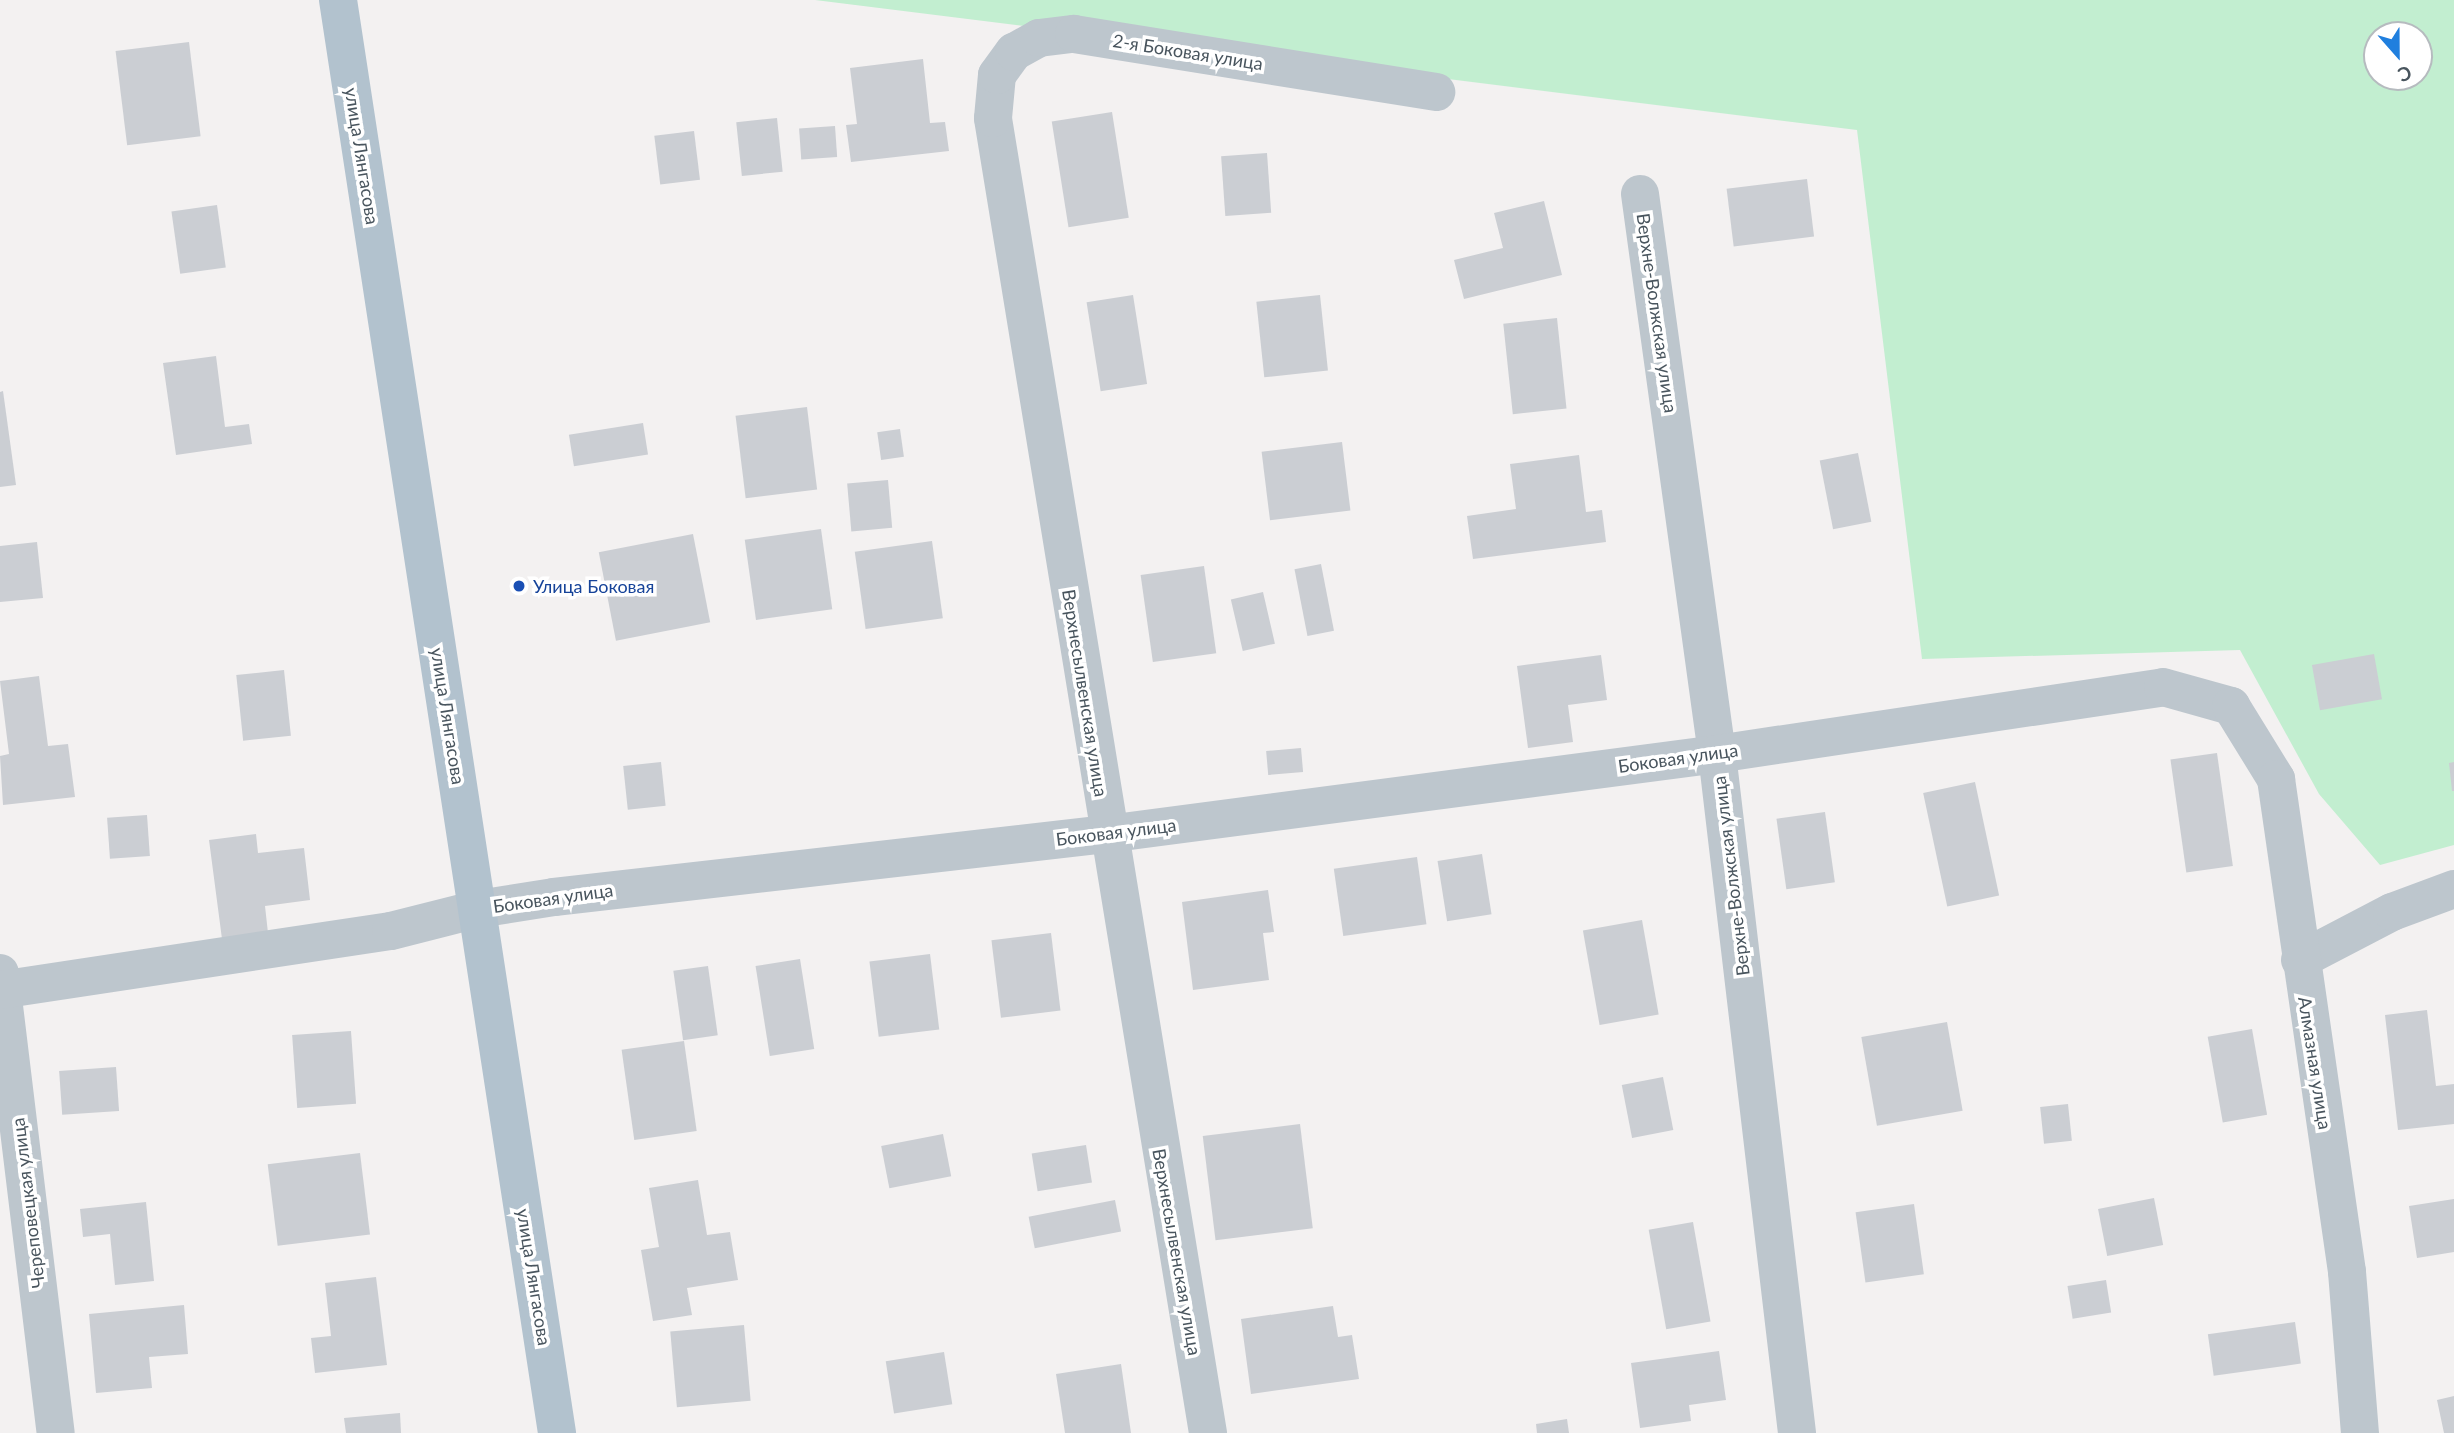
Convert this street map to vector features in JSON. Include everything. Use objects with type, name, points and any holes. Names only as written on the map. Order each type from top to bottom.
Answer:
[{"type":"main road","name":"улица Лянгасова","points":[[338,0],[557,1433]]},
{"type":"street","name":"2-я Боковая улица","points":[[993,118],[998,75],[1014,52],[1039,38],[1074,34],[1436,92]]},
{"type":"street","name":"Верхнесылвенская улица","points":[[993,118],[1107,834],[1208,1433]]},
{"type":"street","name":"Верхне-Волжская улица","points":[[1640,194],[1717,754],[1797,1433]]},
{"type":"street","name":"Боковая улица","points":[[1,984],[391,931],[478,909],[1107,834],[1717,754],[2163,687],[2231,706]]},
{"type":"street","name":"Алмазная улица","points":[[2231,706],[2276,779],[2347,1272],[2360,1433]]},
{"type":"street","points":[[2300,960],[2392,912],[2454,889]]},
{"type":"street","name":"Череповецкая улица","points":[[1,984],[56,1433]]},
{"type":"green space","points":[[815,0],[2454,0],[2454,845],[2380,865],[2319,794],[2240,650],[1922,659],[1857,130]]},
{"type":"building","points":[[189,42],[201,136],[127,145],[116,51]]},
{"type":"building","points":[[923,59],[930,123],[945,122],[949,151],[851,162],[846,125],[857,124],[850,68]]},
{"type":"building","points":[[1112,112],[1129,218],[1068,227],[1052,122]]},
{"type":"building","points":[[777,118],[783,172],[742,176],[736,122]]},
{"type":"building","points":[[835,126],[837,157],[801,159],[799,129]]},
{"type":"building","points":[[694,131],[700,180],[660,185],[654,136]]},
{"type":"building","points":[[1267,153],[1271,213],[1225,216],[1221,156]]},
{"type":"building","points":[[1807,179],[1814,237],[1734,246],[1727,189]]},
{"type":"building","points":[[1544,201],[1562,275],[1464,299],[1454,260],[1503,248],[1494,213]]},
{"type":"building","points":[[217,205],[226,267],[180,274],[171,211]]},
{"type":"building","points":[[1133,295],[1147,384],[1101,391],[1087,302]]},
{"type":"building","points":[[1320,295],[1328,371],[1264,377],[1256,302]]},
{"type":"building","points":[[1557,318],[1567,409],[1513,414],[1503,324]]},
{"type":"building","points":[[216,356],[225,427],[249,424],[252,444],[176,455],[163,363]]},
{"type":"building","points":[[3,391],[16,485],[0,487],[0,392]]},
{"type":"building","points":[[807,407],[817,489],[746,498],[736,416]]},
{"type":"building","points":[[643,423],[648,455],[574,466],[569,435]]},
{"type":"building","points":[[900,429],[904,457],[881,460],[877,432]]},
{"type":"building","points":[[1342,442],[1350,510],[1270,520],[1262,452]]},
{"type":"building","points":[[1858,453],[1871,522],[1833,529],[1820,460]]},
{"type":"building","points":[[1579,455],[1586,512],[1602,510],[1606,542],[1473,559],[1467,516],[1516,509],[1510,464]]},
{"type":"building","points":[[888,480],[892,528],[851,531],[847,484]]},
{"type":"building","points":[[821,529],[832,609],[756,620],[745,540]]},
{"type":"building","points":[[693,534],[710,622],[616,641],[599,552]]},
{"type":"building","points":[[932,541],[943,618],[866,629],[855,552]]},
{"type":"building","points":[[37,542],[43,598],[0,602],[0,546]]},
{"type":"building","points":[[1321,564],[1334,631],[1307,636],[1294,569]]},
{"type":"building","points":[[1204,566],[1216,653],[1153,662],[1141,575]]},
{"type":"building","points":[[1263,592],[1275,644],[1243,651],[1231,599]]},
{"type":"building","points":[[2374,654],[2382,699],[2320,710],[2312,665]]},
{"type":"building","points":[[1601,655],[1607,700],[1568,705],[1573,742],[1528,748],[1517,666]]},
{"type":"building","points":[[284,670],[291,736],[243,741],[236,675]]},
{"type":"building","points":[[39,676],[48,746],[68,744],[75,797],[3,805],[0,756],[9,754],[0,681]]},
{"type":"building","points":[[1301,748],[1303,772],[1268,775],[1266,751]]},
{"type":"building","points":[[2217,753],[2233,866],[2186,872],[2170,760]]},
{"type":"building","points":[[661,762],[666,806],[628,810],[623,766]]},
{"type":"building","points":[[2454,762],[2454,791],[2452,791],[2449,763]]},
{"type":"building","points":[[1975,782],[1999,895],[1947,906],[1923,793]]},
{"type":"building","points":[[1825,812],[1835,882],[1786,889],[1776,819]]},
{"type":"building","points":[[147,815],[150,856],[110,859],[107,818]]},
{"type":"building","points":[[256,834],[258,853],[304,848],[310,900],[265,906],[268,933],[222,939],[209,840]]},
{"type":"building","points":[[1482,854],[1492,914],[1447,921],[1438,861]]},
{"type":"building","points":[[1417,857],[1426,924],[1343,936],[1334,869]]},
{"type":"building","points":[[1268,890],[1274,932],[1263,933],[1269,980],[1193,990],[1182,902]]},
{"type":"building","points":[[1642,920],[1659,1015],[1600,1025],[1583,930]]},
{"type":"building","points":[[1051,933],[1061,1010],[1001,1018],[991,940]]},
{"type":"building","points":[[930,954],[939,1029],[879,1037],[869,961]]},
{"type":"building","points":[[800,959],[814,1049],[770,1056],[756,966]]},
{"type":"building","points":[[708,966],[718,1035],[683,1040],[673,971]]},
{"type":"building","points":[[2427,1010],[2436,1086],[2454,1084],[2454,1124],[2398,1130],[2385,1015]]},
{"type":"building","points":[[1947,1022],[1963,1111],[1877,1126],[1861,1037]]},
{"type":"building","points":[[2252,1029],[2267,1115],[2223,1122],[2208,1037]]},
{"type":"building","points":[[351,1031],[356,1104],[297,1108],[292,1035]]},
{"type":"building","points":[[684,1041],[697,1131],[634,1140],[622,1050]]},
{"type":"building","points":[[116,1067],[119,1111],[62,1115],[59,1071]]},
{"type":"building","points":[[1663,1077],[1673,1130],[1632,1138],[1622,1085]]},
{"type":"building","points":[[2068,1104],[2072,1141],[2044,1144],[2040,1107]]},
{"type":"building","points":[[1300,1124],[1313,1228],[1216,1240],[1203,1136]]},
{"type":"building","points":[[943,1134],[951,1176],[889,1188],[881,1146]]},
{"type":"building","points":[[1086,1145],[1092,1183],[1038,1191],[1032,1154]]},
{"type":"building","points":[[360,1153],[370,1234],[278,1246],[268,1164]]},
{"type":"building","points":[[698,1180],[707,1235],[730,1232],[738,1280],[687,1288],[692,1315],[653,1321],[641,1250],[659,1247],[649,1188]]},
{"type":"building","points":[[2154,1198],[2163,1245],[2107,1256],[2098,1209]]},
{"type":"building","points":[[2454,1199],[2454,1252],[2417,1258],[2409,1206]]},
{"type":"building","points":[[1115,1200],[1121,1231],[1035,1248],[1029,1217]]},
{"type":"building","points":[[146,1202],[154,1281],[115,1285],[110,1234],[83,1237],[80,1209]]},
{"type":"building","points":[[1914,1204],[1924,1274],[1865,1283],[1856,1212]]},
{"type":"building","points":[[1693,1222],[1711,1321],[1666,1329],[1649,1230]]},
{"type":"building","points":[[376,1277],[387,1365],[315,1373],[311,1338],[331,1336],[325,1283]]},
{"type":"building","points":[[2106,1280],[2111,1313],[2073,1319],[2067,1286]]},
{"type":"building","points":[[184,1305],[188,1354],[149,1357],[152,1388],[96,1393],[89,1314]]},
{"type":"building","points":[[1333,1306],[1338,1337],[1352,1335],[1359,1379],[1251,1394],[1241,1319]]},
{"type":"building","points":[[2295,1322],[2301,1364],[2214,1376],[2208,1334]]},
{"type":"building","points":[[744,1325],[751,1401],[677,1407],[670,1331]]},
{"type":"building","points":[[1719,1351],[1726,1400],[1689,1405],[1691,1421],[1640,1428],[1631,1363]]},
{"type":"building","points":[[944,1352],[952,1404],[894,1414],[886,1361]]},
{"type":"building","points":[[1121,1364],[1131,1433],[1065,1433],[1056,1374]]},
{"type":"building","points":[[2454,1396],[2454,1433],[2444,1433],[2437,1400]]},
{"type":"building","points":[[400,1413],[401,1433],[346,1433],[344,1418]]},
{"type":"building","points":[[1567,1419],[1569,1433],[1537,1433],[1536,1424]]},
{"type":"place","name":"Улица Боковая","points":[[519,586]]}]
